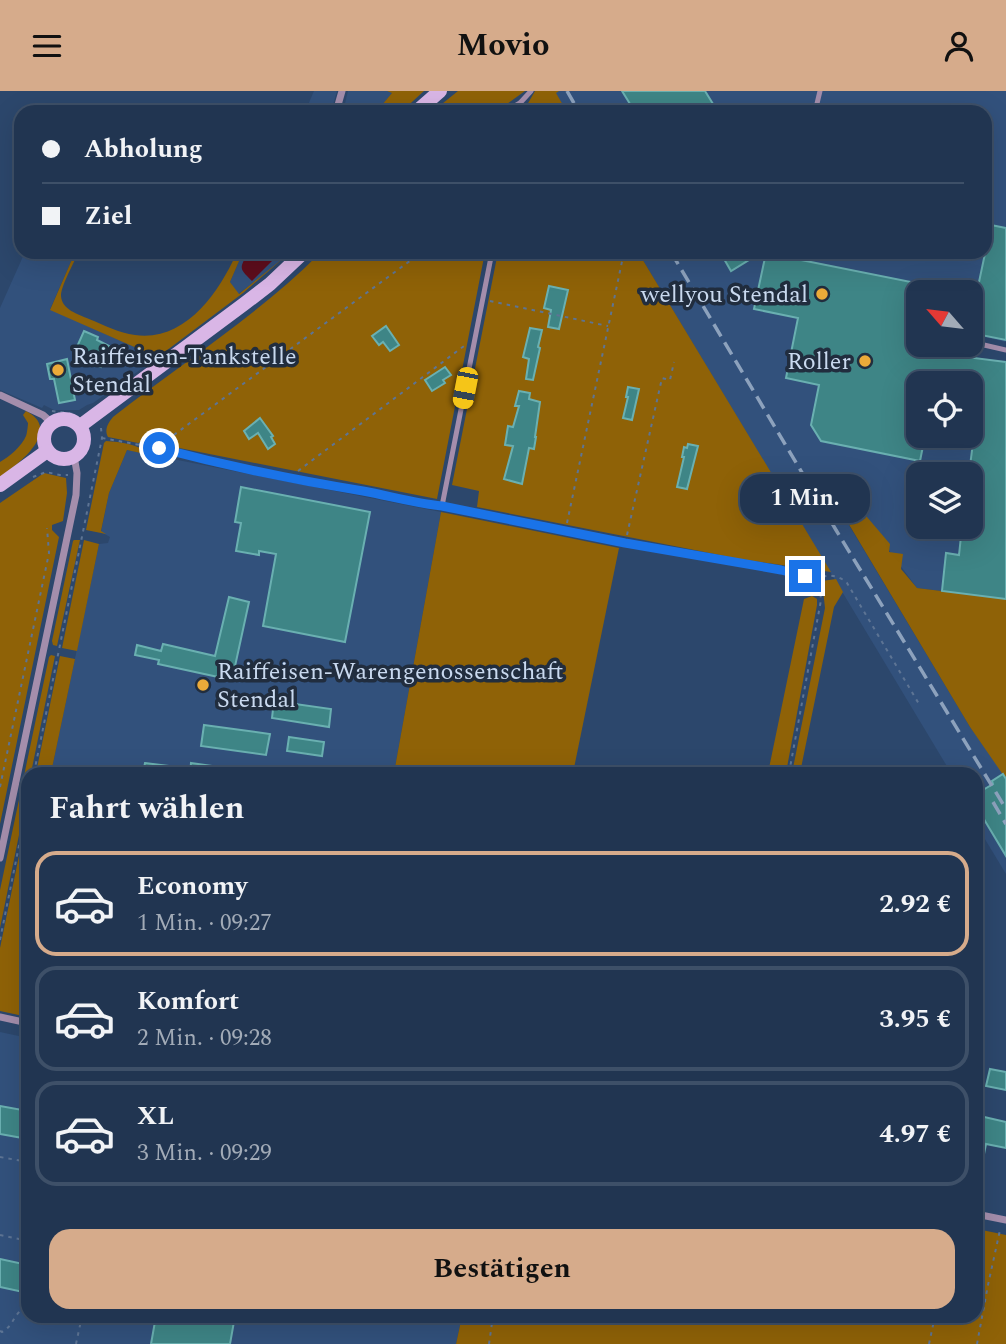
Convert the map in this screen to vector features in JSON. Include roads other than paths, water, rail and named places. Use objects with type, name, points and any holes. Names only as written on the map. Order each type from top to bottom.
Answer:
[{"type":"main road","points":[[424,105],[440,91]]},
{"type":"main road","points":[[78,420],[84,440],[81,450],[74,456],[60,459],[47,451],[43,436],[51,422],[60,418],[77,423],[78,420],[244,304],[297,259]]},
{"type":"main road","points":[[0,485],[47,451]]},
{"type":"street","points":[[0,395],[43,415],[51,422]]},
{"type":"street","points":[[0,858],[76,495],[77,473],[74,456]]},
{"type":"street","points":[[0,1017],[21,1022]]},
{"type":"street","points":[[983,1216],[1003,1223]]},
{"type":"lane","points":[[516,105],[531,91]]},
{"type":"lane","points":[[442,506],[491,259]]},
{"type":"lane","points":[[984,345],[1006,350]]},
{"type":"lane","points":[[159,448],[254,472],[805,576]]},
{"type":"railway","points":[[567,91],[575,105]]},
{"type":"railway","points":[[675,259],[980,767]]},
{"type":"railway","points":[[983,771],[1006,809]]},
{"type":"railway","points":[[993,802],[1006,824]]},
{"type":"place","name":"wellyou Stendal","points":[[822,294]]},
{"type":"place","name":"Roller","points":[[865,361]]},
{"type":"place","name":"Raiffeisen-Tankstelle Stendal","points":[[58,370]]},
{"type":"place","name":"Raiffeisen-Warengenossenschaft Stendal","points":[[203,685]]}]
